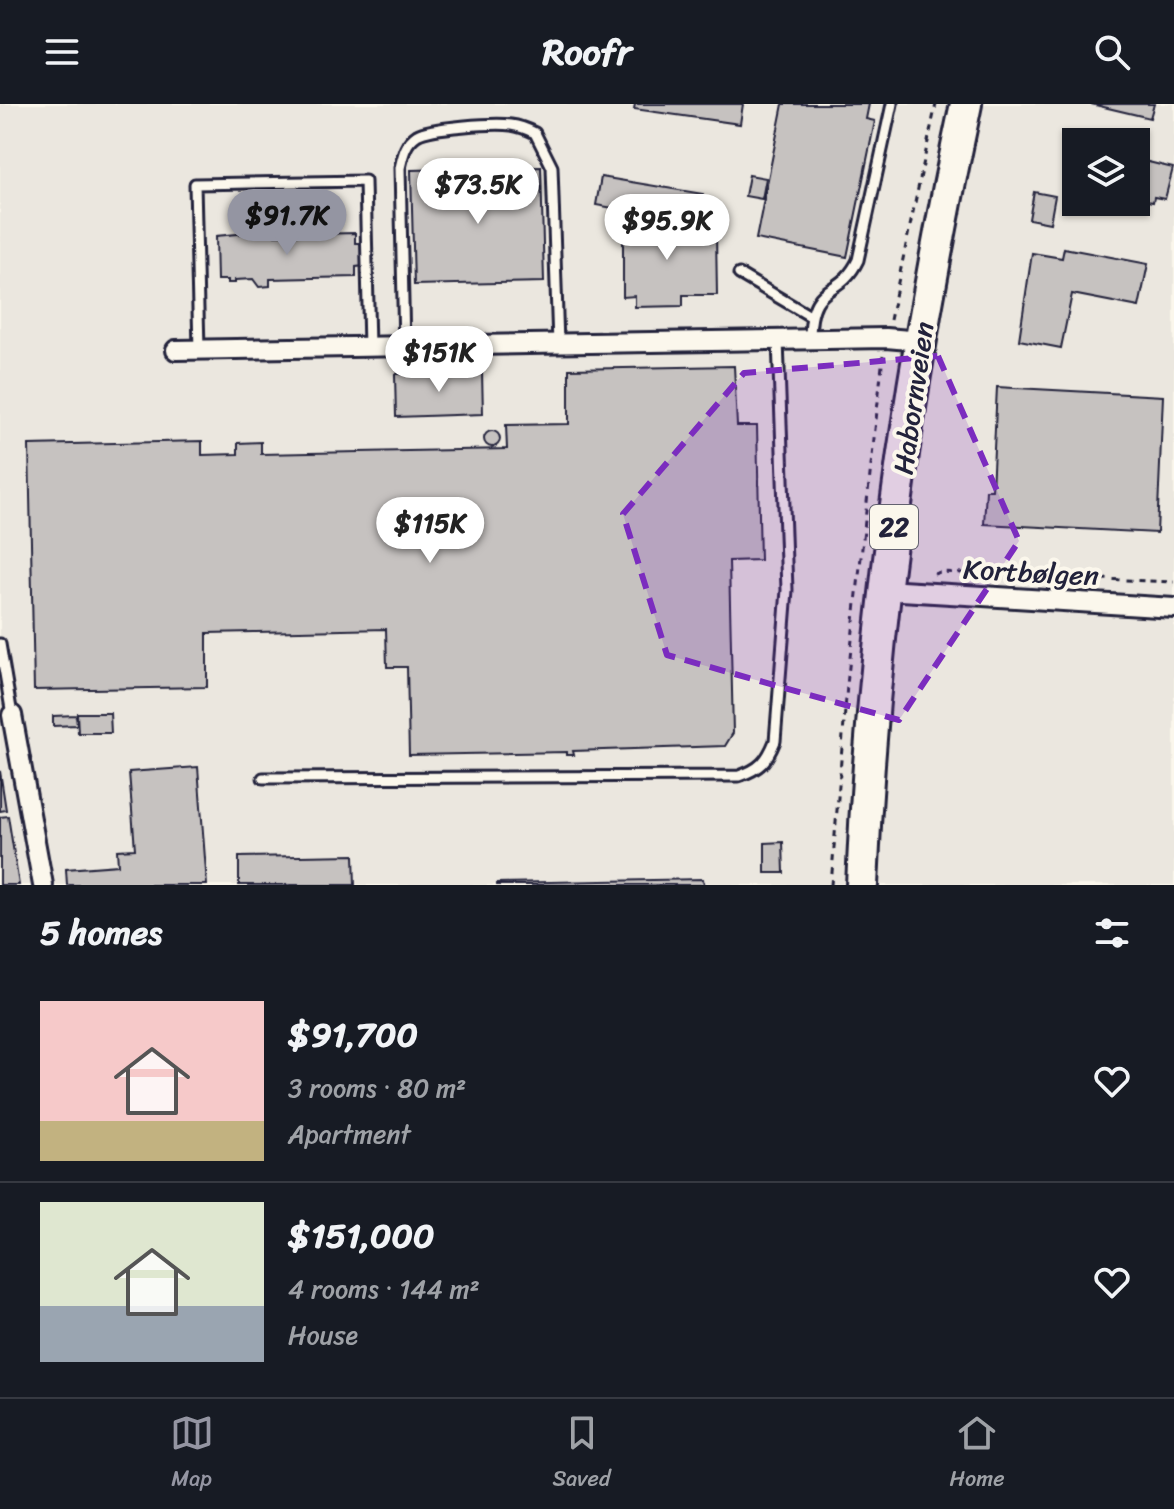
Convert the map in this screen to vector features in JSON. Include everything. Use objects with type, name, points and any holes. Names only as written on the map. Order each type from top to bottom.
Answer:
[{"type":"highway","name":"Habornveien","points":[[862,885],[869,742],[900,592],[921,341],[966,104]]},
{"type":"street","points":[[176,350],[778,340],[921,341]]},
{"type":"street","name":"Kortbølgen","points":[[900,592],[1174,608]]},
{"type":"street","points":[[12,715],[43,885]]},
{"type":"lane","points":[[810,340],[810,316],[817,299],[848,274],[858,260],[892,104]]},
{"type":"lane","points":[[404,346],[400,168],[404,151],[419,134],[433,129],[510,124],[535,133],[552,167],[558,344]]},
{"type":"lane","points":[[199,350],[201,319],[195,184],[365,181],[369,347]]},
{"type":"lane","points":[[739,274],[810,316]]},
{"type":"lane","points":[[263,778],[739,776],[768,760],[775,741],[787,590],[778,340]]},
{"type":"lane","points":[[0,644],[12,715]]},
{"type":"path","points":[[900,592],[940,572],[1174,582]]},
{"type":"highlighted area","points":[[938,356],[1019,541],[899,720],[667,655],[623,514],[744,373]]},
{"type":"shaded area","points":[[0,104],[1174,104],[1174,885],[0,885]]},
{"type":"building","points":[[635,104],[743,104],[740,124],[634,109]]},
{"type":"building","points":[[783,104],[869,104],[866,119],[875,121],[847,257],[756,239]]},
{"type":"building","points":[[1091,104],[1154,104],[1150,118]]},
{"type":"building","points":[[1150,162],[1173,168],[1165,199],[1154,197],[1153,202],[1150,201]]},
{"type":"building","points":[[541,167],[544,282],[414,285],[411,170]]},
{"type":"building","points":[[749,175],[766,178],[762,199],[745,196]]},
{"type":"building","points":[[601,177],[703,194],[698,223],[596,205]]},
{"type":"building","points":[[1034,192],[1055,196],[1050,223],[1029,219]]},
{"type":"building","points":[[623,214],[716,233],[717,295],[683,295],[683,306],[635,307],[635,296],[623,297]]},
{"type":"building","points":[[271,231],[271,235],[355,233],[355,243],[364,243],[364,266],[356,267],[356,277],[270,279],[270,286],[259,287],[253,279],[235,280],[235,283],[217,280],[216,236]]},
{"type":"building","points":[[1064,248],[1148,264],[1139,307],[1072,294],[1061,348],[1019,340],[1032,253],[1062,258]]},
{"type":"building","points":[[734,366],[737,426],[757,426],[760,560],[729,561],[733,733],[725,746],[573,751],[574,755],[567,755],[567,752],[409,755],[407,667],[387,667],[386,629],[207,633],[207,687],[34,690],[29,445],[202,441],[202,455],[238,454],[238,443],[261,442],[261,454],[507,449],[506,425],[569,424],[569,369]]},
{"type":"building","points":[[482,372],[483,414],[396,417],[395,374]]},
{"type":"building","points":[[997,387],[1163,396],[1157,533],[984,524],[986,490],[992,490]]},
{"type":"building","points":[[489,431],[495,431],[500,439],[498,445],[489,447],[484,442],[484,436]]},
{"type":"building","points":[[77,713],[110,713],[111,733],[78,733]]},
{"type":"building","points":[[76,715],[77,725],[53,726],[53,716]]},
{"type":"building","points":[[198,767],[207,885],[67,885],[66,869],[118,865],[117,850],[135,849],[129,772]]},
{"type":"building","points":[[0,771],[6,810],[0,811]]},
{"type":"building","points":[[8,816],[19,885],[0,885],[0,817]]},
{"type":"building","points":[[783,842],[784,873],[765,873],[765,843]]},
{"type":"building","points":[[354,855],[355,885],[239,885],[239,857]]},
{"type":"building","points":[[703,879],[704,885],[497,885],[497,883]]}]
